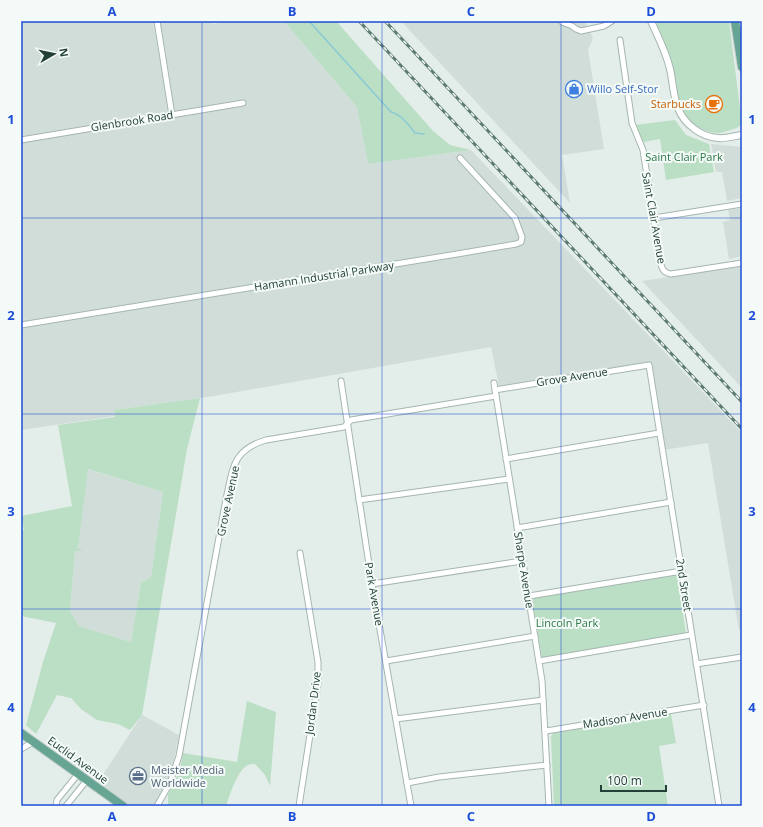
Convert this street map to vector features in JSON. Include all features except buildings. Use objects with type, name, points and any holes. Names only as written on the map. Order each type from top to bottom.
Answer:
[{"type":"main road","points":[[735,21],[742,67]]},
{"type":"main road","name":"Euclid Avenue","points":[[21,733],[123,806]]},
{"type":"street","points":[[157,21],[172,115]]},
{"type":"street","points":[[562,22],[572,26],[576,30],[581,31],[604,26],[612,21]]},
{"type":"street","points":[[651,21],[662,45],[670,70],[678,108],[682,116],[694,128],[709,137],[719,138],[742,136]]},
{"type":"street","name":"Saint Clair Avenue","points":[[620,40],[632,123],[643,150],[661,265],[666,273],[678,274],[742,264]]},
{"type":"street","name":"Glenbrook Road","points":[[21,140],[243,103]]},
{"type":"street","name":"Hamann Industrial Parkway","points":[[21,325],[457,254],[521,242],[522,237],[515,218],[460,158]]},
{"type":"street","points":[[654,218],[742,204]]},
{"type":"street","name":"Grove Avenue","points":[[495,390],[649,365]]},
{"type":"street","name":"2nd Street","points":[[649,365],[719,806]]},
{"type":"street","name":"Park Avenue","points":[[340,381],[372,584],[411,806]]},
{"type":"street","name":"Sharpe Avenue","points":[[494,383],[542,681],[549,806]]},
{"type":"street","name":"Grove Avenue","points":[[157,806],[170,783],[179,756],[226,500],[235,463],[244,450],[255,443],[266,440],[344,427],[351,420],[496,396]]},
{"type":"street","points":[[506,458],[659,433]]},
{"type":"street","points":[[359,500],[509,479]]},
{"type":"street","points":[[518,528],[671,502]]},
{"type":"street","name":"Jordan Drive","points":[[299,806],[318,683],[318,662],[300,553]]},
{"type":"street","points":[[372,584],[522,560]]},
{"type":"street","points":[[529,596],[682,571]]},
{"type":"street","points":[[539,661],[692,635]]},
{"type":"street","points":[[386,661],[535,636]]},
{"type":"street","points":[[696,664],[742,656]]},
{"type":"street","points":[[396,720],[544,700]]},
{"type":"street","name":"Madison Avenue","points":[[546,731],[704,705]]},
{"type":"street","points":[[21,749],[33,742]]},
{"type":"street","points":[[407,783],[547,765]]},
{"type":"street","points":[[56,806],[57,800],[78,774]]},
{"type":"street","points":[[66,806],[87,780]]},
{"type":"shaded area","points":[[21,21],[153,21],[165,87],[171,86],[160,21],[213,21],[213,24],[229,21],[284,21],[357,107],[368,164],[471,150],[742,433],[742,629],[739,630],[708,443],[663,450],[649,362],[499,386],[491,347],[214,396],[114,410],[115,416],[21,430]]},
{"type":"shaded area","points":[[401,21],[585,21],[593,38],[588,50],[604,149],[562,155],[570,203]]},
{"type":"shaded area","points":[[711,144],[741,147],[742,198],[727,201],[722,172],[716,172]]},
{"type":"shaded area","points":[[742,208],[742,256],[729,259],[723,222],[730,220],[728,210]]},
{"type":"shaded area","points":[[742,266],[742,388],[642,281]]},
{"type":"shaded area","points":[[87,469],[163,492],[151,577],[141,583],[131,642],[79,626],[70,611],[75,551],[82,551],[78,548]]},
{"type":"shaded area","points":[[142,715],[179,735],[170,778],[153,806],[127,806],[97,784]]},
{"type":"green space","points":[[284,21],[336,21],[433,131],[450,145],[471,150],[368,164],[357,107]]},
{"type":"green space","points":[[654,21],[729,21],[741,125],[724,132],[714,133],[703,130],[689,121],[679,103],[669,57]]},
{"type":"green space","name":"Saint Clair Park","points":[[675,120],[686,135],[709,144],[714,172],[666,180],[660,139],[643,142],[635,125]]},
{"type":"green space","points":[[200,398],[187,449],[142,715],[130,730],[118,724],[97,720],[81,709],[71,698],[57,695],[36,734],[26,725],[43,662],[56,623],[21,616],[21,531],[24,530],[21,516],[72,506],[58,425],[115,417],[114,410]],"holes":[[[88,469],[163,492],[151,577],[141,583],[131,642],[79,626],[70,611],[75,551],[83,551],[78,548]]]},
{"type":"green space","name":"Lincoln Park","points":[[677,575],[686,633],[542,658],[532,598]]},
{"type":"green space","points":[[247,701],[276,712],[270,786],[265,775],[255,764],[250,764],[246,766],[239,774],[226,806],[168,806],[168,795],[180,770],[183,753],[237,762]]},
{"type":"green space","points":[[671,714],[676,743],[659,746],[668,806],[554,806],[551,737],[553,733]]},
{"type":"waterway","points":[[309,21],[391,112],[402,118],[415,133],[424,134]]},
{"type":"railway","points":[[359,21],[742,429]]},
{"type":"railway","points":[[385,21],[742,402]]},
{"type":"place","name":"Willo Self-Stor","points":[[574,89]]},
{"type":"place","name":"Starbucks","points":[[714,104]]},
{"type":"place","name":"Meister Media Worldwide","points":[[138,776]]}]
